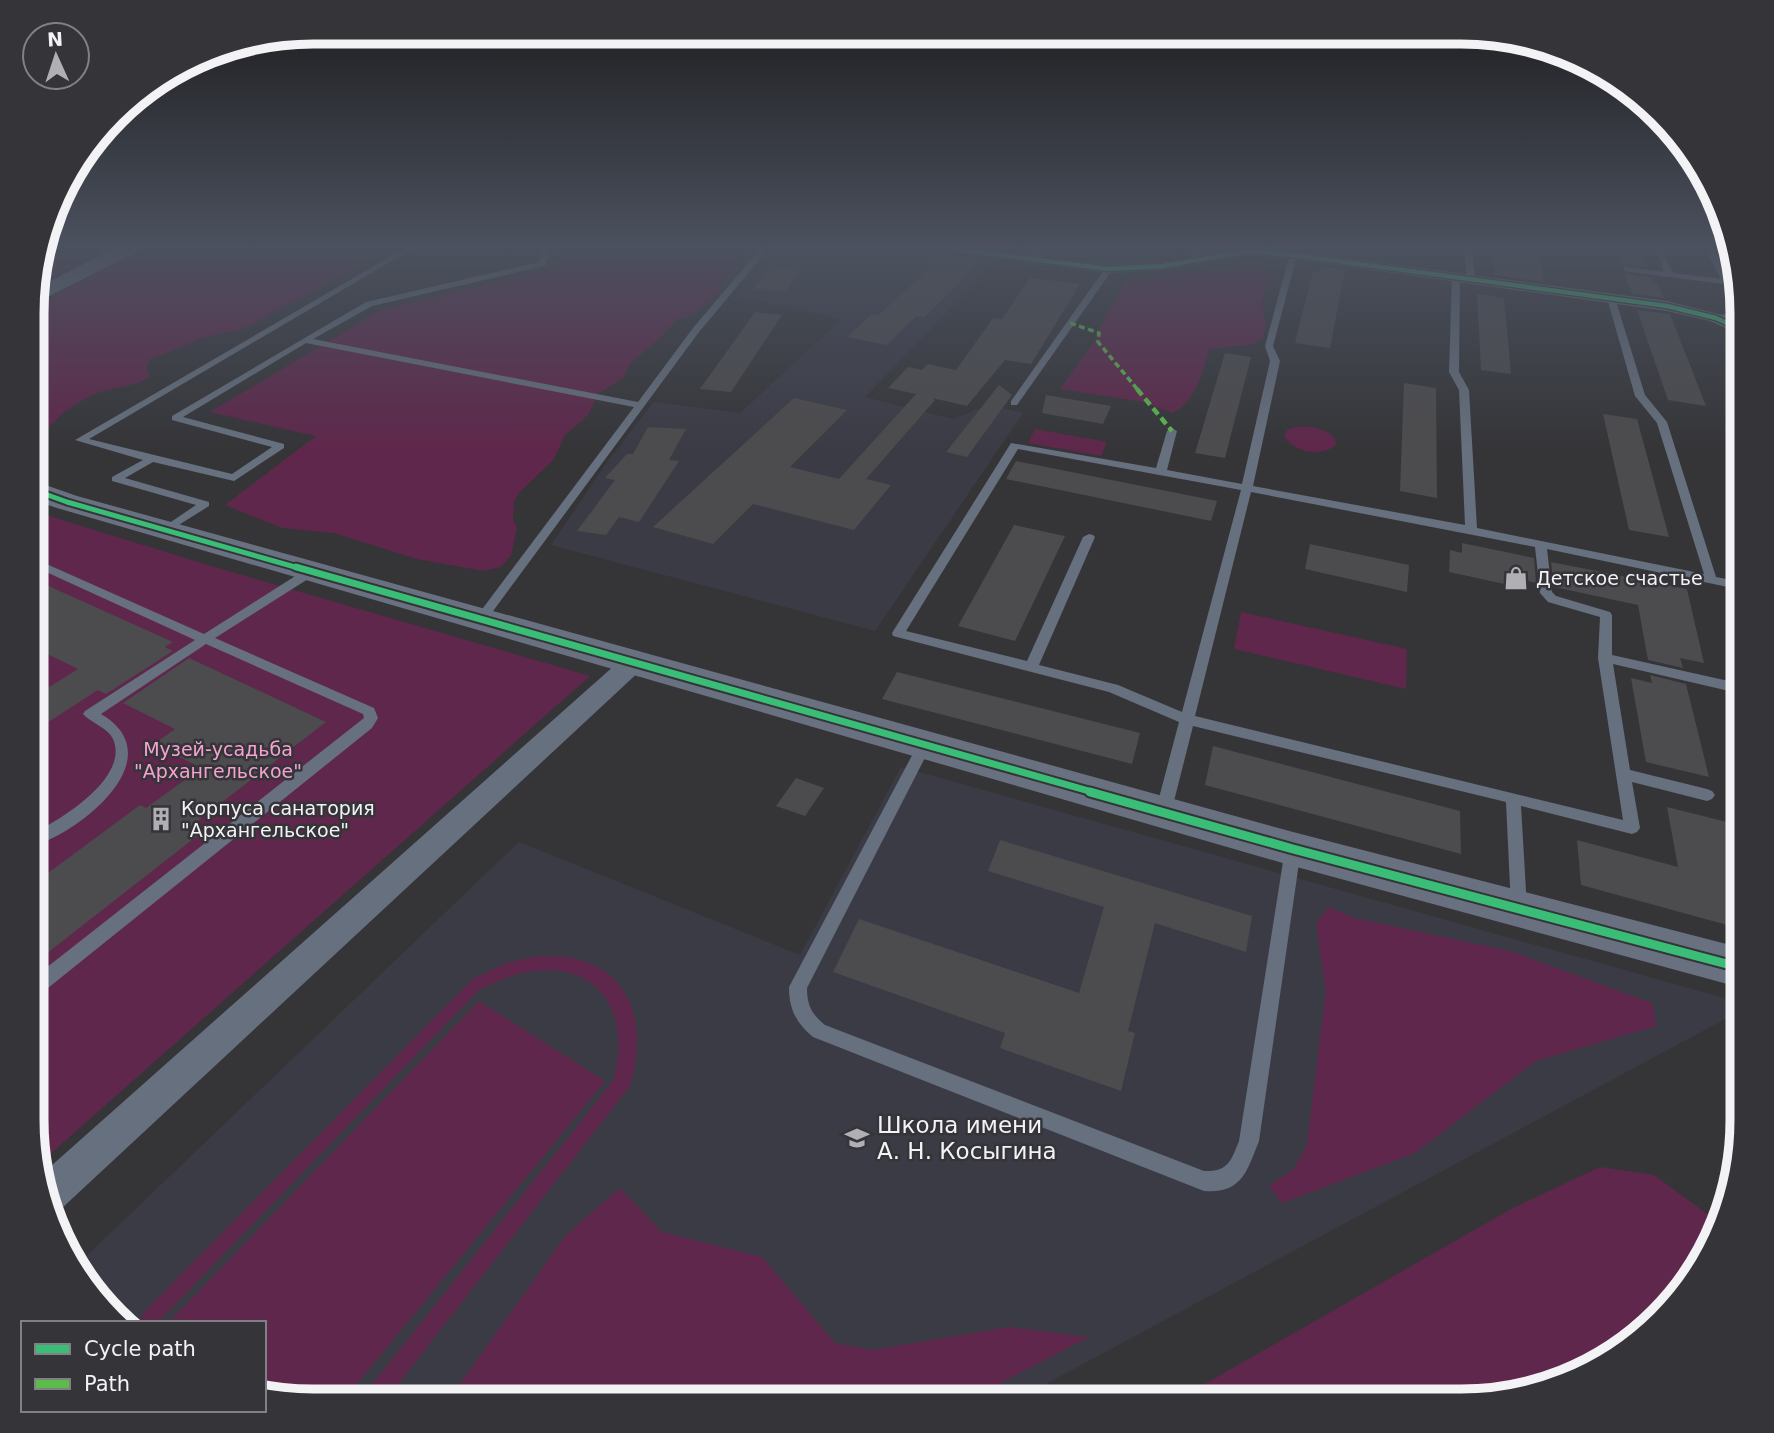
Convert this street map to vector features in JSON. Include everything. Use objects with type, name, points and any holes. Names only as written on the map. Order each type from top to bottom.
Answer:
[{"type":"street","points":[[1703,315],[1730,324]]},
{"type":"street","points":[[44,494],[924,746],[1293,849],[1730,965]]},
{"type":"street","points":[[53,1190],[634,663]]},
{"type":"lane","points":[[295,315],[80,440],[234,478],[280,446],[175,418],[350,315]]},
{"type":"lane","points":[[481,619],[709,315]]},
{"type":"lane","points":[[1014,402],[1076,315]]},
{"type":"lane","points":[[1164,813],[1185,719],[1247,487],[1275,361],[1269,346],[1277,315]]},
{"type":"lane","points":[[1459,315],[1454,372],[1464,390],[1471,530]]},
{"type":"lane","points":[[1616,315],[1640,396],[1662,422],[1711,579]]},
{"type":"lane","points":[[1716,318],[1730,315]]},
{"type":"lane","points":[[306,340],[639,405]]},
{"type":"lane","points":[[1161,471],[1172,431]]},
{"type":"lane","points":[[1541,544],[1546,593],[1552,599],[1606,615],[1605,657],[1632,828],[1185,719],[1113,688],[898,633],[1015,445],[1471,530],[1541,544],[1730,583]]},
{"type":"lane","points":[[152,459],[116,480],[205,504],[166,530]]},
{"type":"lane","points":[[1031,667],[1089,537]]},
{"type":"lane","points":[[44,566],[360,706],[369,711],[371,718],[44,980]]},
{"type":"lane","points":[[44,834],[71,819],[98,797],[116,775],[123,755],[120,737],[108,725],[90,714],[312,571]]},
{"type":"lane","points":[[1605,657],[1730,686]]},
{"type":"lane","points":[[924,746],[798,987],[797,1000],[804,1019],[819,1031],[1204,1181],[1220,1182],[1238,1169],[1249,1141],[1293,849]]},
{"type":"lane","points":[[1623,774],[1707,795]]},
{"type":"lane","points":[[1513,798],[1519,909]]},
{"type":"shaded area","points":[[822,315],[945,315],[865,397],[953,419],[988,405],[1023,413],[875,631],[551,545],[609,459],[654,402],[740,413],[842,319]]},
{"type":"shaded area","name":"Школа имени А. Н. Косыгина","points":[[901,767],[1730,1000],[1730,1016],[1036,1389],[278,1387],[266,1385],[266,1321],[134,1321],[99,1284],[83,1260],[519,842],[800,955]]},
{"type":"green space","points":[[44,315],[270,315],[243,329],[202,338],[149,360],[146,369],[150,376],[138,383],[88,397],[63,413],[44,431]]},
{"type":"green space","points":[[373,315],[691,315],[676,320],[629,365],[624,377],[598,394],[588,415],[565,435],[554,459],[519,493],[514,502],[513,520],[517,527],[511,556],[501,567],[483,571],[417,559],[334,533],[282,528],[225,505],[316,436],[210,412]]},
{"type":"green space","points":[[1107,315],[1264,315],[1266,326],[1262,338],[1253,344],[1209,349],[1192,394],[1181,408],[1173,413],[1143,402],[1060,389],[1095,341]]},
{"type":"green space","points":[[1296,427],[1322,430],[1335,438],[1336,445],[1316,452],[1294,446],[1284,436],[1287,430]]},
{"type":"green space","points":[[1035,429],[1107,442],[1101,456],[1028,443]]},
{"type":"green space","name":"Музей-усадьба \"Архангельское\"","points":[[44,514],[590,676],[46,1157],[44,1138]]},
{"type":"green space","points":[[1241,612],[1407,649],[1406,689],[1234,649]]},
{"type":"green space","points":[[1329,907],[1354,918],[1510,951],[1652,1003],[1656,1026],[1536,1061],[1415,1153],[1282,1203],[1269,1186],[1294,1169],[1307,1144],[1326,991],[1316,923]]},
{"type":"green space","points":[[540,956],[573,958],[594,966],[611,977],[632,1007],[636,1025],[637,1045],[630,1086],[394,1389],[369,1389],[613,1081],[618,1059],[615,1018],[596,987],[580,977],[559,971],[535,971],[506,978],[479,990],[159,1321],[139,1321],[147,1309],[473,979],[506,963]]},
{"type":"green space","points":[[479,1001],[605,1081],[353,1389],[295,1389],[266,1385],[266,1321],[170,1321]]},
{"type":"green space","points":[[1600,1167],[1654,1175],[1710,1216],[1710,1222],[1685,1270],[1639,1322],[1596,1353],[1548,1375],[1479,1389],[1196,1389],[1511,1209]]},
{"type":"green space","points":[[620,1188],[662,1232],[762,1257],[835,1343],[873,1350],[1009,1327],[1089,1337],[989,1389],[457,1389],[566,1235]]},
{"type":"building","points":[[753,315],[782,315],[731,392],[700,389]]},
{"type":"building","points":[[871,315],[927,315],[916,316],[887,345],[847,337]]},
{"type":"building","points":[[1005,315],[1061,315],[1031,364],[1005,360],[967,406],[932,398],[935,400],[866,479],[891,485],[854,530],[753,504],[713,544],[653,527],[794,398],[847,410],[790,467],[839,479],[916,394],[888,388],[908,367],[922,370],[928,364],[956,370],[993,318],[1002,319]]},
{"type":"building","points":[[1302,315],[1336,315],[1330,348],[1295,343]]},
{"type":"building","points":[[1478,315],[1506,315],[1511,374],[1481,370]]},
{"type":"building","points":[[1639,315],[1670,315],[1706,406],[1668,400]]},
{"type":"building","points":[[1225,353],[1251,357],[1225,458],[1195,453]]},
{"type":"building","points":[[1404,383],[1436,388],[1437,498],[1400,491]]},
{"type":"building","points":[[999,385],[1012,395],[967,457],[946,452]]},
{"type":"building","points":[[1046,395],[1111,406],[1103,424],[1042,413]]},
{"type":"building","points":[[1603,414],[1637,419],[1669,537],[1629,530]]},
{"type":"building","points":[[648,427],[686,429],[669,460],[679,461],[639,522],[619,517],[606,535],[577,531],[615,480],[605,478],[627,454],[633,454]]},
{"type":"building","points":[[1016,461],[1217,501],[1211,521],[1006,479]]},
{"type":"building","points":[[1014,525],[1065,536],[1015,641],[958,626]]},
{"type":"building","points":[[1462,543],[1534,558],[1536,583],[1523,580],[1523,588],[1449,572],[1450,550],[1462,553]]},
{"type":"building","points":[[1310,544],[1409,565],[1407,592],[1305,569]]},
{"type":"building","points":[[1551,562],[1687,589],[1704,663],[1680,658],[1683,668],[1648,660],[1638,605],[1554,587]]},
{"type":"building","points":[[44,584],[173,642],[165,647],[173,651],[106,694],[98,690],[44,725],[44,690],[78,669],[44,652]]},
{"type":"building","name":"Корпуса санатория \"Архангельское\"","points":[[189,658],[326,722],[186,830],[197,836],[44,956],[44,876],[140,805],[146,808],[201,768],[154,744],[175,729],[123,703]]},
{"type":"building","points":[[897,672],[1140,733],[1132,764],[882,699]]},
{"type":"building","points":[[1650,675],[1686,684],[1709,777],[1646,762],[1631,678],[1652,683]]},
{"type":"building","points":[[1213,746],[1460,811],[1461,854],[1205,785]]},
{"type":"building","points":[[796,778],[824,788],[805,816],[776,806]]},
{"type":"building","points":[[1667,807],[1730,823],[1730,926],[1581,885],[1577,840],[1678,867]]},
{"type":"building","points":[[1000,840],[1252,916],[1246,952],[1155,923],[1128,1031],[1135,1033],[1121,1091],[1000,1048],[1005,1033],[833,972],[859,919],[1079,993],[1104,907],[988,871]]},
{"type":"marked path","points":[[1070,323],[1099,333],[1098,342],[1172,431]]},
{"type":"cycle path","points":[[1703,315],[1730,324]]},
{"type":"cycle path","points":[[44,494],[1293,849],[1730,965]]},
{"type":"place","name":"Детское счастье","points":[[1516,578]]},
{"type":"place","name":"Корпуса санатория \"Архангельское\"","points":[[161,819]]},
{"type":"place","name":"Школа имени А. Н. Косыгина","points":[[857,1138]]}]
